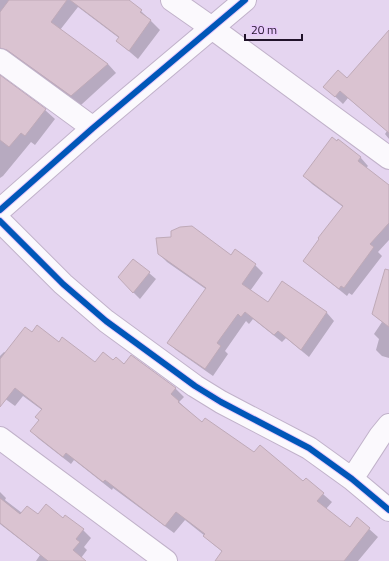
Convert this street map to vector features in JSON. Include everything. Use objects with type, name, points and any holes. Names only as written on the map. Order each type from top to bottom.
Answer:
[{"type":"street","points":[[172,0],[389,158]]},
{"type":"street","points":[[0,210],[93,128],[245,0]]},
{"type":"street","points":[[0,60],[93,128]]},
{"type":"street","points":[[0,221],[63,284],[119,331],[195,386],[221,402],[296,440],[352,479],[389,510]]},
{"type":"street","points":[[352,479],[380,436],[389,425]]},
{"type":"street","points":[[0,438],[166,561]]},
{"type":"building","points":[[9,0],[67,0],[51,22],[108,64],[71,96],[7,50],[0,48],[0,12]]},
{"type":"building","points":[[70,0],[129,0],[142,10],[140,12],[151,20],[129,51],[116,41],[119,37]]},
{"type":"building","points":[[389,30],[389,133],[340,91],[335,97],[323,87],[338,70],[347,78]]},
{"type":"building","points":[[0,75],[46,109],[25,136],[21,133],[9,147],[0,140]]},
{"type":"building","points":[[332,137],[337,141],[338,139],[361,157],[358,161],[389,185],[389,223],[370,244],[374,247],[344,288],[341,286],[339,289],[303,261],[319,239],[318,238],[343,206],[303,176]]},
{"type":"building","points":[[192,226],[231,255],[235,249],[256,264],[242,284],[268,302],[282,281],[327,312],[301,350],[278,331],[274,335],[245,312],[241,317],[238,314],[217,343],[221,346],[205,369],[167,343],[206,288],[158,254],[156,238],[171,237],[171,231],[180,227]]},
{"type":"building","points":[[133,259],[150,272],[133,293],[118,277]]},
{"type":"building","points":[[385,269],[389,270],[389,327],[372,314]]},
{"type":"building","points":[[37,325],[59,342],[62,337],[95,362],[103,352],[113,360],[116,357],[124,364],[131,355],[176,388],[171,394],[179,401],[178,402],[202,422],[205,418],[254,452],[260,445],[303,481],[306,478],[324,493],[317,501],[350,527],[357,517],[370,528],[344,561],[215,561],[222,551],[203,536],[205,534],[176,512],[165,526],[105,480],[103,482],[66,453],[63,457],[30,431],[39,420],[35,417],[42,409],[15,388],[0,407],[0,359],[25,327],[32,332]]},
{"type":"building","points":[[0,498],[20,514],[27,506],[38,514],[46,504],[63,518],[65,515],[84,529],[76,539],[80,542],[73,550],[86,561],[48,561],[0,523]]},
{"type":"cycle path","points":[[0,210],[93,128],[245,0]]},
{"type":"cycle path","points":[[0,221],[63,284],[106,321],[195,386],[221,402],[309,448],[352,479],[389,510]]}]
